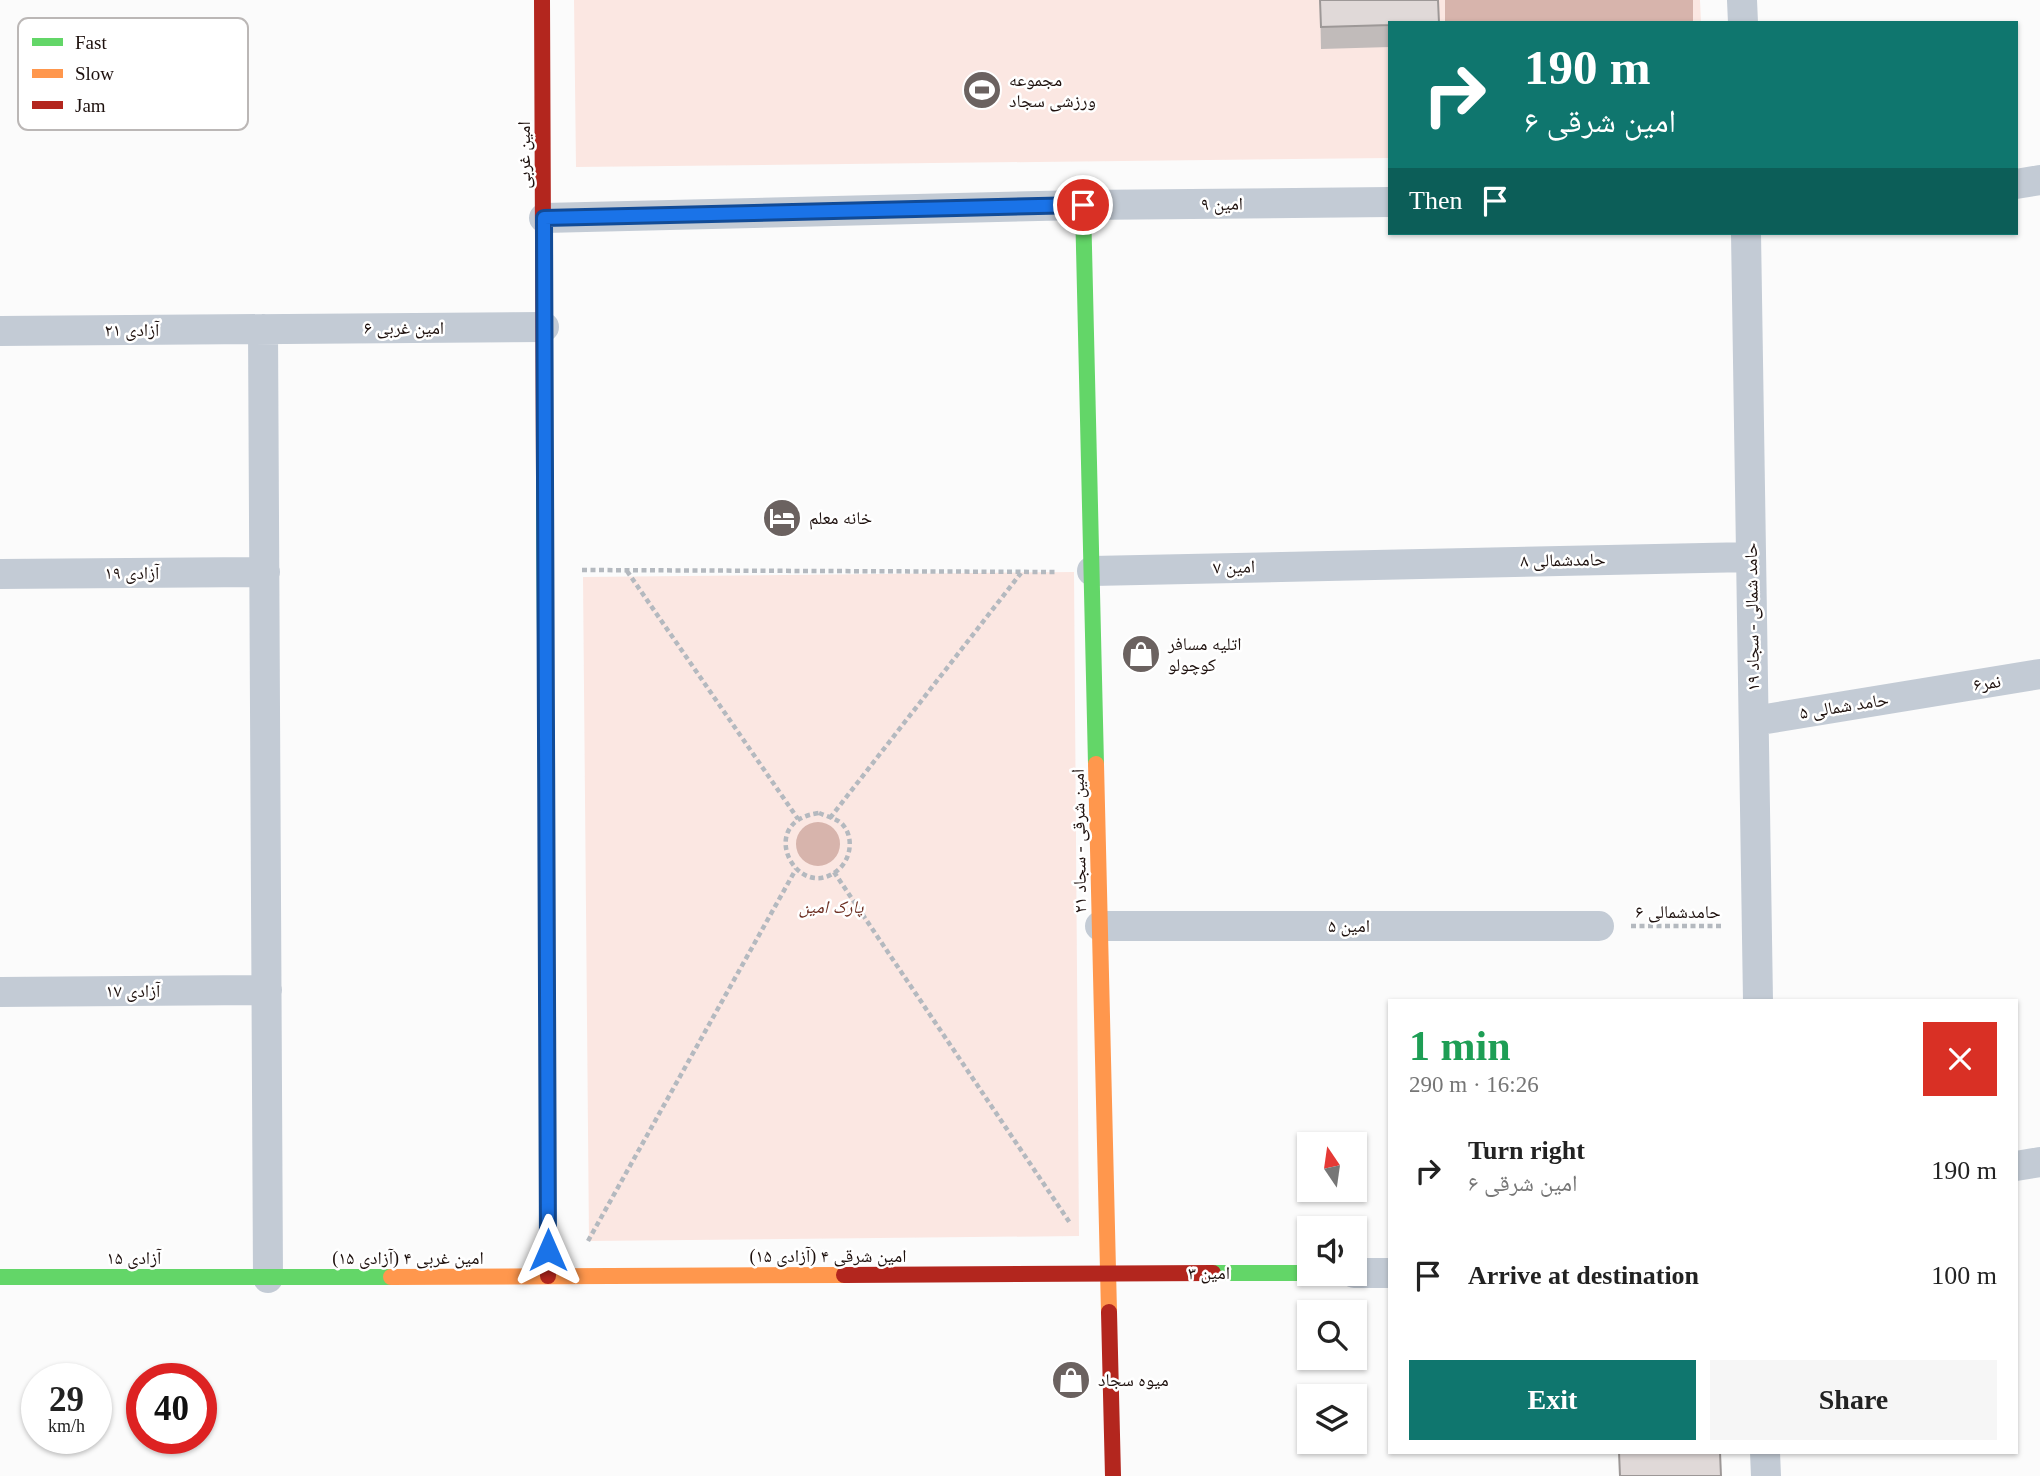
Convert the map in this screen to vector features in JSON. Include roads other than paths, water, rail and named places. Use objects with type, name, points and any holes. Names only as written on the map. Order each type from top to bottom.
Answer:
[{"type":"street","name":"امین غربی","points":[[542,0],[548,1276]]},
{"type":"street","points":[[1742,0],[1742,21]]},
{"type":"street","points":[[2018,184],[2040,180]]},
{"type":"street","name":"امین ۹","points":[[544,218],[1083,205],[1375,202]]},
{"type":"street","name":"امین شرقی - سجاد ۲۱","points":[[1083,205],[1113,1476]]},
{"type":"street","name":"حامد شمالی - سجاد ۱۹","points":[[1746,235],[1758,999]]},
{"type":"street","name":"امین غربی ۶","points":[[263,329],[544,327]]},
{"type":"street","points":[[263,329],[268,1278]]},
{"type":"street","name":"آزادی ۲۱","points":[[0,331],[263,329]]},
{"type":"street","name":"حامدشمالی ۸","points":[[1376,564],[1751,557]]},
{"type":"street","name":"امین ۷","points":[[1092,571],[1376,564]]},
{"type":"street","name":"۱۹ آزادی","points":[[0,574],[265,572]]},
{"type":"street","name":"نمر۶","points":[[1933,691],[2040,674]]},
{"type":"street","name":"حامد شمالی ۵","points":[[1754,721],[1933,691]]},
{"type":"street","name":"امین ۵","points":[[1100,926],[1599,926]]},
{"type":"street","name":"۱۷ آزادی","points":[[0,992],[267,990]]},
{"type":"street","points":[[2018,1167],[2040,1162]]},
{"type":"street","name":"امین شرقی ۴ (آزادی ۱۵)","points":[[548,1276],[1108,1273]]},
{"type":"street","name":"امین ۳","points":[[1108,1273],[1297,1273]]},
{"type":"street","points":[[1367,1273],[1388,1273]]},
{"type":"street","name":"امین غربی ۴ (آزادی ۱۵)","points":[[268,1278],[548,1276]]},
{"type":"street","name":"۱۵ آزادی","points":[[0,1277],[268,1278]]},
{"type":"street","points":[[1765,1454],[1766,1476]]},
{"type":"place","name":"مجموعه ورزشی سجاد","points":[[982,90]]},
{"type":"place","name":"خانه معلم","points":[[782,518]]},
{"type":"place","name":"اتليه مسافر كوچولو","points":[[1141,654]]},
{"type":"place","name":"میوه سجاد","points":[[1071,1380]]},
{"type":"park label","name":"پارک امین","points":[[831,907]]}]
